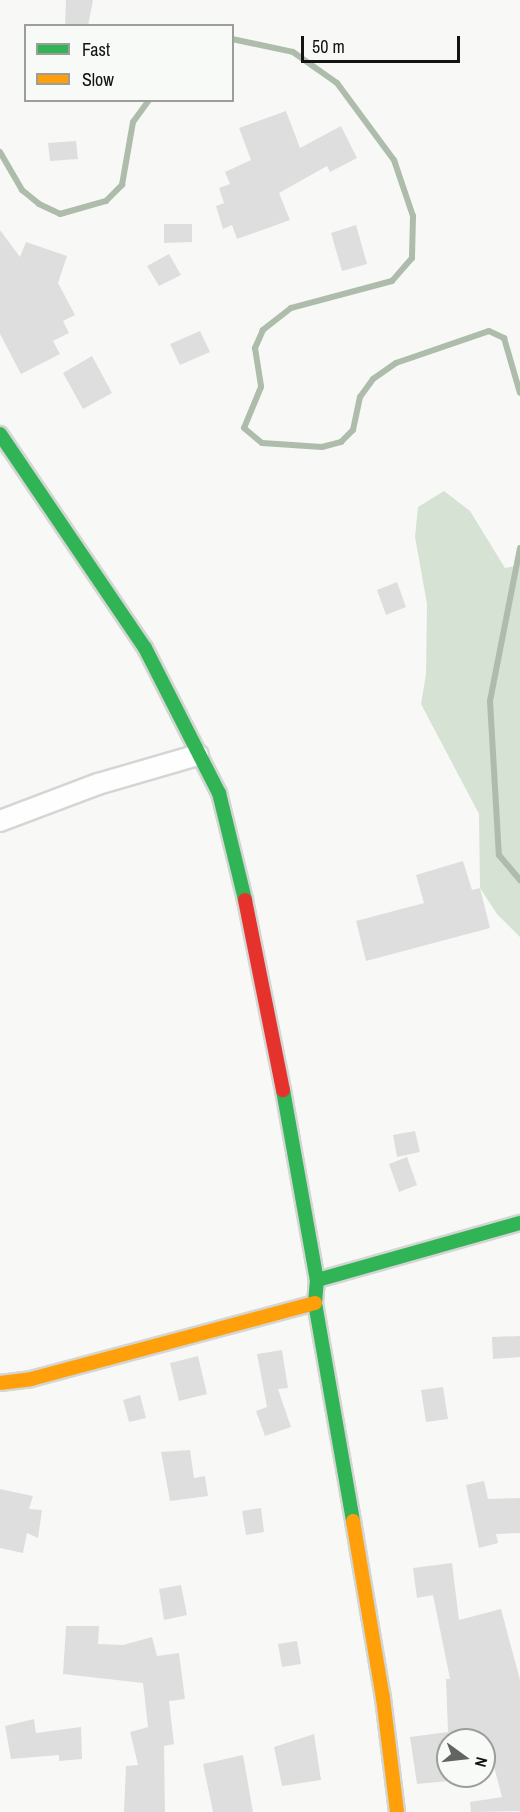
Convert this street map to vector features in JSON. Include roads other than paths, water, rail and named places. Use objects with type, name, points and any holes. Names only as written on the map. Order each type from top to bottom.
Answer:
[{"type":"street","points":[[0,434],[145,648],[219,793],[264,981],[317,1280],[315,1303],[383,1698],[397,1812]]},
{"type":"street","points":[[0,821],[98,784],[198,755]]},
{"type":"street","points":[[317,1280],[520,1223]]},
{"type":"street","points":[[0,1383],[31,1379],[315,1303]]},
{"type":"waterway","points":[[234,39],[293,52],[337,83],[394,160],[413,216],[412,258],[392,281],[291,308],[263,330],[255,348],[261,387],[244,428],[262,443],[322,447],[341,442],[353,430],[360,397],[373,379],[396,363],[489,331],[504,338],[520,393]]},
{"type":"waterway","points":[[0,152],[22,190],[39,204],[60,214],[106,201],[122,185],[133,122],[148,102]]},
{"type":"waterway","points":[[520,548],[490,701],[499,855],[520,880]]}]
